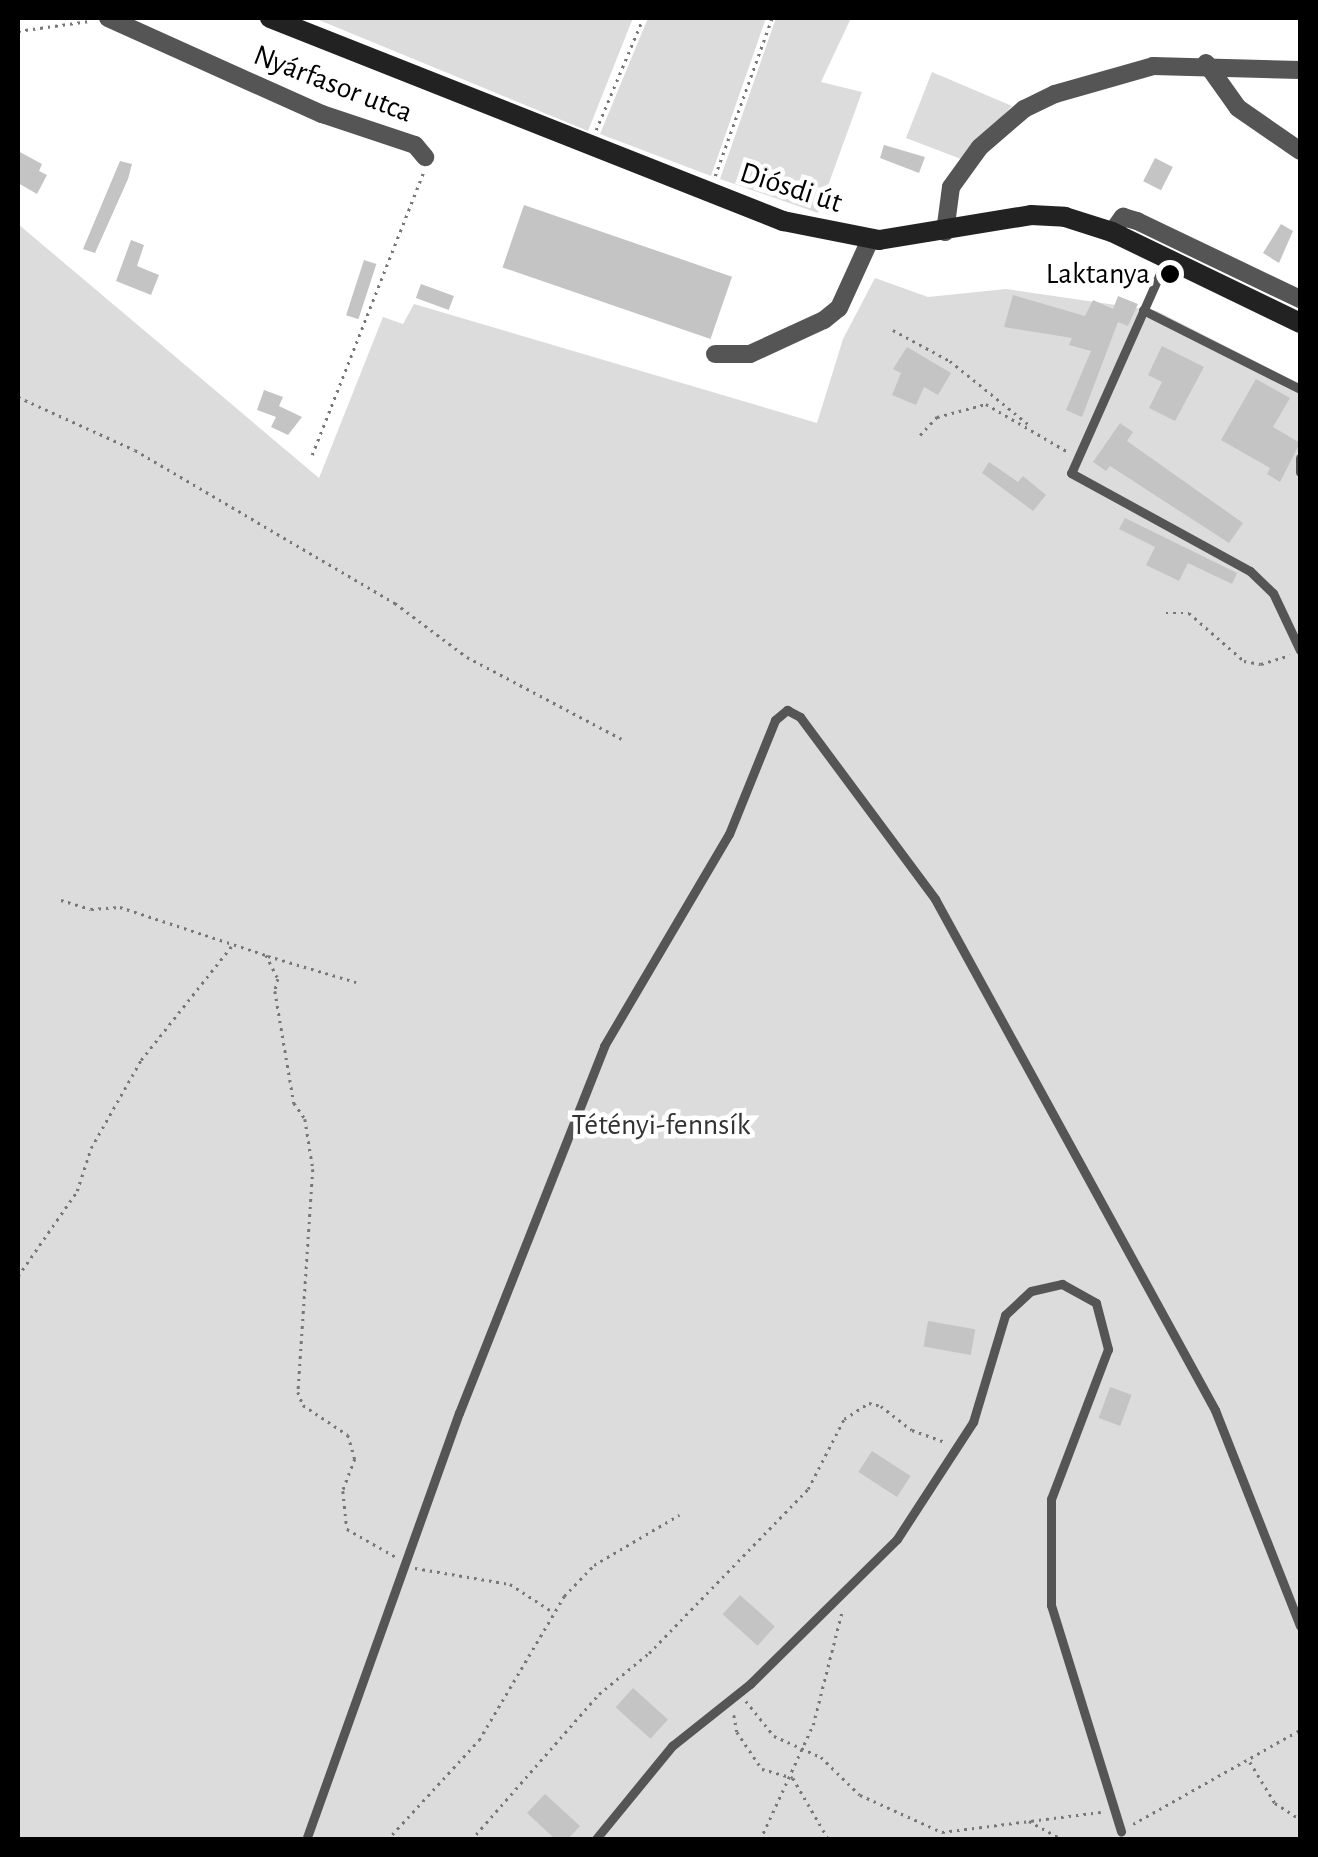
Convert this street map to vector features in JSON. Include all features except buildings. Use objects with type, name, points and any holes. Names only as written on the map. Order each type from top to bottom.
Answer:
[{"type":"main road","name":"Diósdi út","points":[[270,18],[783,221],[870,240],[1047,215],[1112,232],[1300,323]]},
{"type":"street","name":"Nyárfasor utca","points":[[108,18],[322,114],[416,145],[425,157]]},
{"type":"street","points":[[1206,63],[1238,108],[1300,151]]},
{"type":"street","points":[[945,232],[951,186],[990,137],[1024,109],[1153,66],[1206,63],[1300,70]]},
{"type":"street","points":[[1112,232],[1123,217],[1137,221],[1300,300]]},
{"type":"street","points":[[715,354],[750,354],[824,320],[840,308],[870,240]]},
{"type":"lane","points":[[1167,258],[1072,473],[1250,571],[1273,593],[1300,651]]},
{"type":"lane","points":[[1143,310],[1300,389]]},
{"type":"lane","points":[[1300,458],[1300,472]]},
{"type":"lane","points":[[306,1840],[405,1565],[604,1046],[729,834],[776,720],[788,710],[800,717],[912,862],[942,911],[1216,1410],[1300,1626]]},
{"type":"lane","points":[[595,1840],[672,1746],[741,1691],[897,1540],[959,1447],[982,1400],[995,1338],[1016,1301],[1047,1285],[1088,1296],[1104,1316],[1108,1349],[1051,1498],[1047,1549],[1061,1647],[1121,1831]]},
{"type":"path","points":[[18,31],[68,29],[96,18]]},
{"type":"path","points":[[591,145],[643,18]]},
{"type":"path","points":[[709,192],[772,18]]},
{"type":"path","points":[[312,455],[425,157]]},
{"type":"path","points":[[894,330],[950,361],[1028,426]]},
{"type":"path","points":[[18,397],[135,450],[395,603],[467,657],[622,739]]},
{"type":"path","points":[[920,436],[937,417],[969,404],[986,404],[1078,459]]},
{"type":"path","points":[[1166,612],[1189,613],[1244,661],[1261,664],[1300,651]]},
{"type":"path","points":[[61,900],[92,909],[120,906],[356,982]]},
{"type":"path","points":[[18,1273],[76,1191],[91,1148],[141,1060],[234,944]]},
{"type":"path","points":[[266,956],[278,979],[275,991],[294,1103],[305,1119],[313,1169],[298,1392],[304,1405],[348,1435],[354,1459],[342,1491],[347,1529],[405,1565],[510,1584],[553,1612]]},
{"type":"path","points":[[471,1840],[599,1694],[808,1489],[844,1419],[868,1403],[881,1406],[912,1430],[959,1447]]},
{"type":"path","points":[[387,1840],[479,1740],[553,1612],[594,1565],[679,1516]]},
{"type":"path","points":[[760,1840],[793,1778],[800,1747],[813,1725],[823,1666],[843,1624],[841,1595]]},
{"type":"path","points":[[741,1691],[774,1736],[821,1756],[883,1810],[942,1832],[1114,1811]]},
{"type":"path","points":[[731,1698],[736,1732],[762,1769],[793,1778],[829,1840]]},
{"type":"path","points":[[1121,1831],[1300,1730]]},
{"type":"path","points":[[1248,1760],[1274,1803],[1300,1819]]},
{"type":"path","points":[[1029,1821],[1062,1840]]},
{"type":"green space","points":[[314,18],[633,18],[588,131]]},
{"type":"green space","points":[[648,18],[766,18],[711,176],[600,134]]},
{"type":"green space","points":[[776,18],[851,18],[821,82],[862,92],[818,213],[720,179]]},
{"type":"green space","points":[[932,72],[1012,106],[961,159],[906,138]]},
{"type":"green space","name":"Tétényi-fennsík","points":[[18,224],[319,478],[383,317],[403,324],[414,304],[817,423],[843,339],[875,278],[928,297],[1006,289],[1157,311],[1300,384],[1300,1839],[18,1839]]},
{"type":"place","name":"Laktanya","points":[[1170,274]]}]
